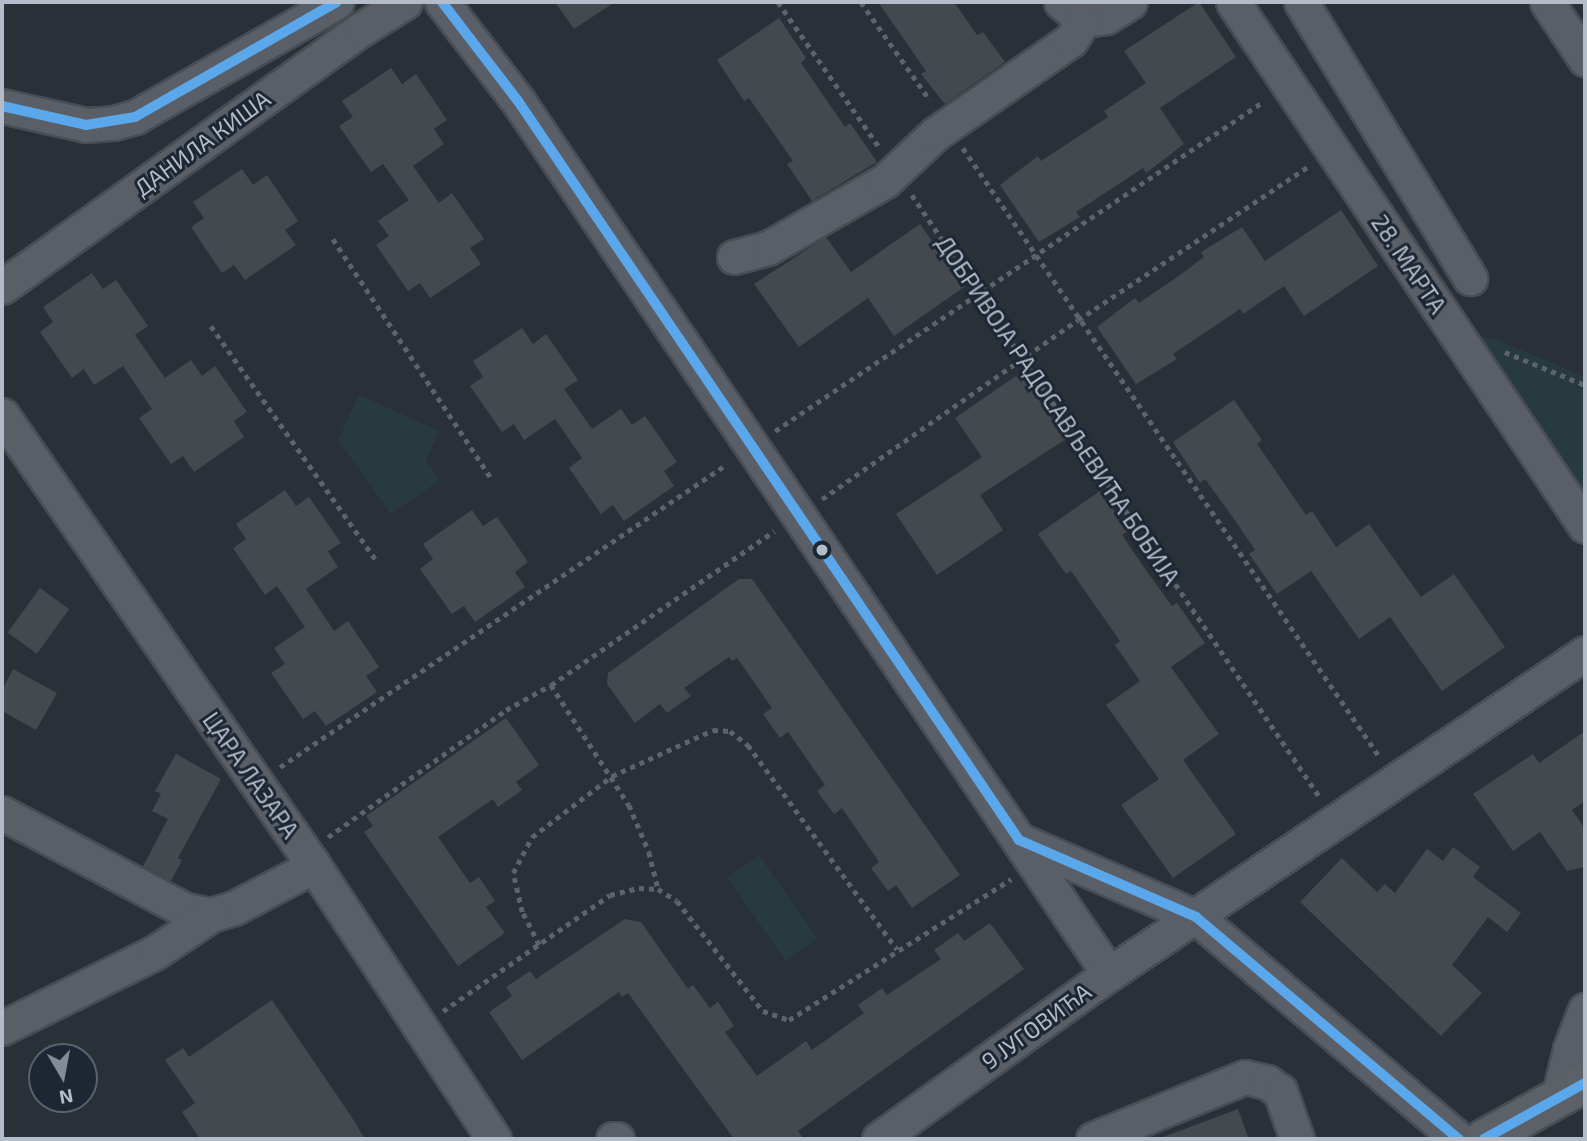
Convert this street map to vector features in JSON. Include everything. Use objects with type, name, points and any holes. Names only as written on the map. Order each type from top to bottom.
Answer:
[{"type":"main road","points":[[1484,1139],[1572,1091]]},
{"type":"street","points":[[2,106],[86,125],[113,123],[135,117],[337,2]]},
{"type":"street","name":"ДАНИЛА КИША","points":[[2,287],[360,30],[405,2]]},
{"type":"street","points":[[442,2],[518,101],[1109,974]]},
{"type":"street","points":[[734,257],[768,248],[789,237],[896,171],[934,134],[1071,40],[1072,11],[1106,17],[1130,2]]},
{"type":"street","name":"28. МАРТА","points":[[1233,2],[1585,526]]},
{"type":"street","points":[[1301,2],[1470,278]]},
{"type":"street","points":[[1547,2],[1585,59]]},
{"type":"street","name":"ЦАРА ЛАЗАРА","points":[[2,415],[314,866],[494,1139]]},
{"type":"street","points":[[1196,917],[1585,653]]},
{"type":"street","points":[[2,813],[185,910],[211,915]]},
{"type":"street","points":[[1027,851],[1196,917],[1459,1139]]},
{"type":"street","points":[[2,1028],[154,954],[211,915],[234,908],[314,866]]},
{"type":"street","name":"9 ЈУГОВИЋА","points":[[878,1139],[1109,974],[1196,917]]},
{"type":"street","points":[[1572,1091],[1570,1049],[1585,1010]]},
{"type":"street","points":[[1093,1139],[1245,1077],[1267,1082],[1280,1091],[1297,1139]]},
{"type":"path","name":"ДОБРИВОЈА РАДОСАВЉЕВИЋА БОБИЈА","points":[[778,2],[896,171],[1336,821]]},
{"type":"path","points":[[861,2],[1395,780]]},
{"type":"path","points":[[333,239],[492,479]]},
{"type":"path","points":[[211,326],[376,560]]},
{"type":"path","points":[[1465,348],[1475,342],[1487,345],[1585,385]]},
{"type":"path","points":[[551,685],[629,805],[649,852],[658,889]]},
{"type":"path","points":[[540,945],[522,912],[513,873],[532,837],[611,776],[713,730],[730,731],[748,745],[897,949]]},
{"type":"path","points":[[419,1027],[610,895],[639,888],[658,889],[677,901],[763,1011],[789,1020],[897,949],[1027,851]]},
{"type":"green space","points":[[1477,337],[1496,339],[1585,377],[1585,497]]},
{"type":"green space","points":[[359,395],[439,431],[426,461],[440,480],[391,514],[338,440]]},
{"type":"green space","points":[[759,855],[818,939],[786,961],[727,877]]},
{"type":"building","points":[[555,2],[615,2],[574,29]]},
{"type":"building","points":[[878,2],[954,2],[977,35],[983,32],[1005,62],[945,104],[921,74],[926,71]]},
{"type":"building","points":[[1199,2],[1236,57],[1160,108],[1184,144],[1146,173],[1143,168],[1076,212],[1080,217],[1039,242],[1000,185],[1038,156],[1041,161],[1108,117],[1104,111],[1146,83],[1124,51]]},
{"type":"building","points":[[779,18],[806,58],[801,63],[845,127],[850,123],[877,162],[812,201],[787,164],[793,161],[749,98],[744,101],[717,60]]},
{"type":"building","points":[[391,68],[402,84],[416,74],[447,120],[434,129],[444,144],[413,166],[439,203],[452,193],[484,239],[470,248],[481,264],[430,298],[420,283],[408,291],[376,245],[389,236],[378,221],[409,200],[383,164],[371,172],[339,126],[353,117],[342,101]]},
{"type":"building","points":[[242,169],[253,185],[267,175],[298,221],[285,230],[296,245],[245,280],[234,265],[222,273],[191,227],[204,218],[193,202]]},
{"type":"building","points":[[1341,210],[1378,266],[1304,316],[1284,286],[1243,314],[1240,309],[1173,354],[1177,359],[1136,384],[1097,327],[1135,298],[1139,303],[1180,275],[1204,257],[1201,252],[1242,227],[1265,261]]},
{"type":"building","points":[[920,224],[964,287],[894,336],[868,298],[799,347],[754,284],[826,237],[851,272]]},
{"type":"building","points":[[92,273],[103,289],[116,280],[148,326],[135,335],[165,378],[191,360],[202,376],[215,366],[247,412],[234,421],[244,437],[194,472],[183,456],[171,464],[139,418],[152,409],[123,366],[94,385],[84,369],[72,378],[40,332],[53,322],[43,307]]},
{"type":"building","points":[[522,328],[533,344],[546,334],[578,380],[564,389],[592,429],[621,409],[632,425],[645,416],[677,462],[664,471],[674,486],[624,521],[613,505],[601,514],[569,468],[582,458],[555,419],[524,440],[514,424],[502,432],[470,386],[483,377],[473,361]]},
{"type":"building","points":[[1020,373],[1066,439],[980,495],[1003,530],[937,575],[896,514],[982,457],[955,418]]},
{"type":"building","points":[[1234,400],[1262,440],[1257,444],[1306,515],[1312,511],[1336,547],[1369,524],[1421,597],[1454,574],[1505,647],[1442,691],[1390,617],[1359,639],[1311,571],[1277,594],[1249,554],[1255,550],[1232,516],[1205,479],[1200,483],[1173,442]]},
{"type":"building","points":[[285,490],[296,506],[309,497],[341,543],[328,551],[338,567],[306,589],[334,631],[348,621],[379,667],[366,676],[377,692],[326,726],[315,711],[303,719],[271,673],[285,664],[274,648],[305,627],[277,586],[265,595],[233,548],[246,539],[236,524]]},
{"type":"building","points":[[1100,491],[1128,531],[1122,535],[1143,566],[1172,606],[1177,603],[1205,643],[1171,667],[1219,734],[1183,760],[1236,834],[1173,878],[1121,805],[1159,779],[1106,705],[1140,681],[1115,645],[1120,641],[1071,571],[1066,574],[1038,534]]},
{"type":"building","points":[[472,510],[483,526],[497,517],[528,562],[515,572],[525,587],[475,622],[464,606],[452,614],[420,569],[433,559],[423,544]]},
{"type":"building","points":[[739,579],[752,579],[960,875],[912,908],[896,885],[888,891],[871,868],[879,862],[842,808],[834,814],[817,791],[825,785],[788,732],[780,738],[763,714],[772,708],[737,658],[732,661],[729,657],[684,688],[691,696],[667,713],[660,704],[635,723],[607,684],[608,673]]},
{"type":"building","points":[[40,588],[69,609],[37,654],[8,632]]},
{"type":"building","points":[[13,669],[57,693],[36,730],[2,711],[2,690]]},
{"type":"building","points":[[506,718],[539,765],[516,782],[522,790],[498,807],[493,799],[438,837],[470,883],[479,877],[495,901],[486,907],[505,933],[458,966],[364,832],[373,826],[366,816]]},
{"type":"building","points":[[1585,731],[1585,801],[1572,810],[1585,829],[1585,867],[1567,871],[1540,832],[1513,851],[1473,794],[1533,754],[1539,763]]},
{"type":"building","points":[[176,754],[221,779],[178,858],[182,860],[171,881],[143,866],[168,819],[152,811],[161,794],[155,791]]},
{"type":"building","points":[[1453,847],[1480,867],[1473,877],[1521,913],[1507,932],[1488,917],[1452,965],[1482,993],[1441,1036],[1300,902],[1342,858],[1377,892],[1385,884],[1395,893],[1427,849],[1443,861]]},
{"type":"building","points":[[625,919],[641,922],[688,989],[693,985],[710,1008],[718,1002],[734,1026],[725,1032],[757,1076],[806,1041],[812,1050],[864,1013],[858,1005],[882,988],[887,995],[941,959],[934,950],[958,933],[964,941],[990,923],[1024,969],[798,1131],[804,1139],[734,1139],[628,993],[622,997],[619,992],[522,1060],[489,1012],[512,996],[506,987],[530,971],[536,979]]},
{"type":"building","points":[[272,1000],[365,1139],[200,1139],[182,1112],[195,1103],[165,1060],[183,1048],[189,1057]]},
{"type":"building","points":[[1238,1109],[1249,1139],[1163,1137]]},
{"type":"transit line","points":[[2,106],[86,125],[135,117],[337,2]]},
{"type":"transit line","points":[[442,2],[518,101],[1019,840]]},
{"type":"transit line","points":[[1019,840],[1196,917],[1459,1139]]},
{"type":"transit line","points":[[1484,1139],[1585,1083]]}]
